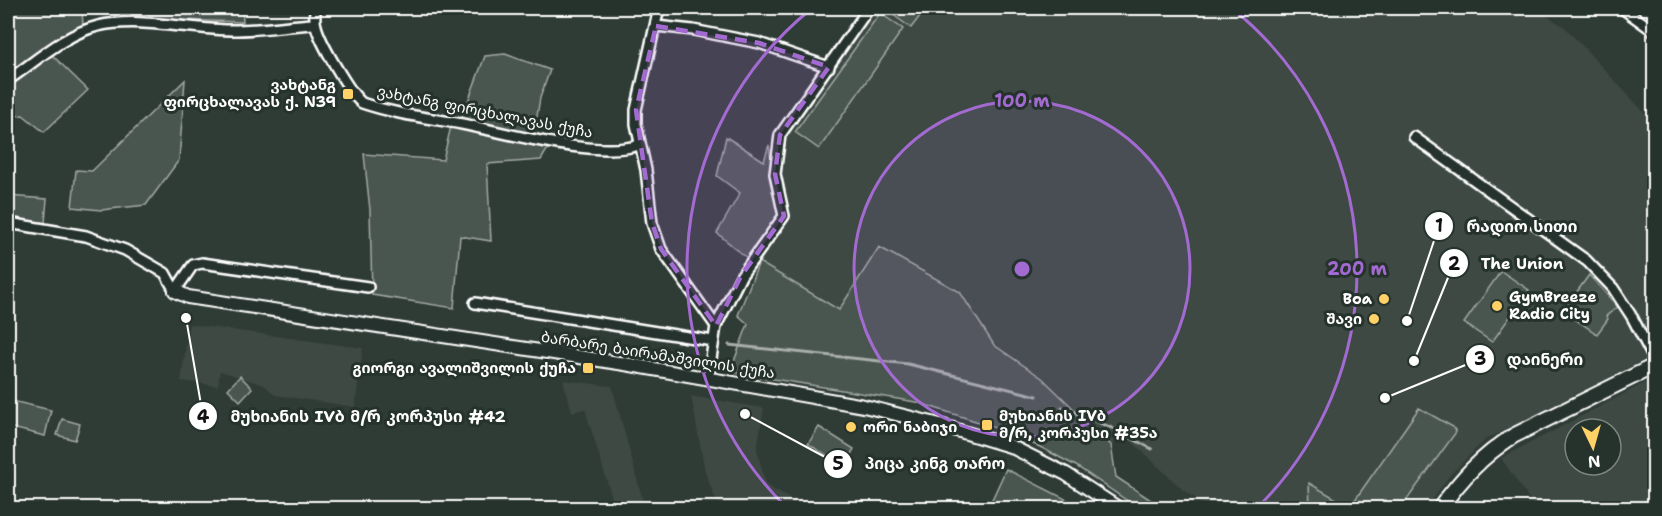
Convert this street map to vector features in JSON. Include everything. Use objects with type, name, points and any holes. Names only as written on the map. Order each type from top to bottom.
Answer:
[{"type":"main road","points":[[1440,508],[1472,468],[1513,436],[1654,366]]},
{"type":"street","name":"ვახტანგ ფირცხალავას ქუჩა","points":[[315,8],[315,24],[320,39],[352,92],[362,103],[561,144],[610,150],[628,149],[639,145]]},
{"type":"street","points":[[659,8],[636,110],[636,124],[646,170],[652,224],[661,249],[716,326]]},
{"type":"street","points":[[708,378],[716,326],[741,276],[784,216],[775,174],[780,135],[869,8]]},
{"type":"street","points":[[1622,8],[1654,31]]},
{"type":"street","points":[[8,80],[58,45],[77,34],[99,26],[130,23],[236,30],[290,24],[315,24]]},
{"type":"street","points":[[656,26],[693,30],[759,43],[829,67]]},
{"type":"street","points":[[1413,137],[1597,270],[1613,288],[1632,317],[1654,360]]},
{"type":"street","points":[[8,223],[86,236],[125,250],[165,273],[175,291],[194,265],[202,263],[368,287]]},
{"type":"street","name":"ბარბარე ბაირამაშვილის ქუჩა","points":[[175,291],[188,297],[708,378],[864,406],[1010,446],[1066,474],[1118,508]]},
{"type":"street","name":"ბარბარე ბაირამაშვილის ქუჩა","points":[[475,303],[713,341]]},
{"type":"highlighted area","points":[[656,26],[759,43],[829,67],[780,135],[775,174],[784,216],[741,276],[716,326],[661,249],[652,223],[636,110]]},
{"type":"shaded area","points":[[8,8],[82,8],[83,27],[66,34],[8,73]]},
{"type":"shaded area","points":[[114,8],[242,8],[243,22],[115,18]]},
{"type":"shaded area","points":[[877,8],[884,8],[911,28],[926,8],[1543,8],[1541,12],[1565,27],[1654,123],[1654,355],[1485,440],[1450,475],[1427,508],[1209,508],[1183,490],[1127,437],[1111,445],[1042,378],[994,345],[960,292],[879,248],[839,310],[759,262],[790,215],[779,172],[781,142]]},
{"type":"shaded area","points":[[884,8],[926,8],[911,28]]},
{"type":"shaded area","points":[[880,13],[903,29],[819,149],[795,132]]},
{"type":"shaded area","points":[[51,54],[88,90],[44,132],[23,115],[8,117],[8,86]]},
{"type":"shaded area","points":[[505,54],[550,70],[540,98],[534,134],[461,120],[485,56]]},
{"type":"shaded area","points":[[185,80],[179,160],[146,205],[101,210],[72,207],[76,170],[92,171]]},
{"type":"shaded area","points":[[451,126],[550,145],[541,160],[487,164],[491,241],[460,236],[454,308],[372,295],[370,210],[364,154],[443,160]]},
{"type":"shaded area","points":[[726,137],[764,161],[769,145],[778,214],[747,258],[717,233],[740,193],[717,176]]},
{"type":"shaded area","points":[[8,196],[47,199],[45,223],[8,218]]},
{"type":"shaded area","points":[[879,247],[960,292],[994,345],[1042,378],[1111,445],[1116,477],[1163,508],[1138,508],[1076,466],[1040,447],[988,425],[916,402],[730,372],[748,324],[738,315],[759,262],[839,310]]},
{"type":"shaded area","name":"GymBreeze Radio City","points":[[1501,271],[1529,290],[1492,342],[1464,323]]},
{"type":"shaded area","points":[[1589,275],[1618,307],[1606,316],[1608,319],[1597,334],[1563,311]]},
{"type":"shaded area","points":[[189,324],[363,348],[355,407],[275,395],[264,385],[220,371],[218,386],[181,381]]},
{"type":"shaded area","points":[[240,376],[252,388],[240,401],[228,389]]},
{"type":"shaded area","points":[[1654,378],[1654,402],[1647,406],[1654,418],[1654,508],[1535,508],[1501,458],[1563,426],[1563,477],[1623,477],[1623,417],[1579,417]]},
{"type":"shaded area","points":[[563,380],[612,386],[645,508],[615,508],[585,409],[572,412]]},
{"type":"shaded area","points":[[691,396],[764,408],[757,449],[766,485],[805,508],[727,508],[716,501],[705,472]]},
{"type":"shaded area","points":[[8,400],[51,410],[45,436],[8,427]]},
{"type":"shaded area","points":[[1419,408],[1453,427],[1456,432],[1401,508],[1310,508],[1309,483],[1350,507]]},
{"type":"shaded area","points":[[62,419],[80,424],[75,440],[57,435]]},
{"type":"shaded area","points":[[819,427],[854,449],[844,466],[808,444]]},
{"type":"shaded area","points":[[1006,469],[1083,508],[992,508],[989,506]]},
{"type":"waterway","points":[[729,345],[908,364],[1037,396]]},
{"type":"waterway","points":[[1062,407],[1112,428],[1152,449]]},
{"type":"place","name":"ვახტანგ ფირცხალავას ქ. N39","points":[[348,94]]},
{"type":"place","name":"Boa","points":[[1384,299]]},
{"type":"place","name":"GymBreeze Radio City","points":[[1497,306]]},
{"type":"place","name":"მუხიანის IVბ მ/რ კორპუსი #42","points":[[186,318]]},
{"type":"place","name":"შავი","points":[[1374,319]]},
{"type":"place","name":"რადიო სითი","points":[[1407,321]]},
{"type":"place","name":"The Union","points":[[1414,361]]},
{"type":"place","name":"გიორგი ავალიშვილის ქუჩა","points":[[588,368]]},
{"type":"place","name":"დაინერი","points":[[1385,398]]},
{"type":"place","name":"პიცა კინგ თარო","points":[[745,414]]},
{"type":"place","name":"მუხიანის IVბ მ/რ, კორპუსი #35ა","points":[[987,425]]},
{"type":"place","name":"ორი ნაბიჯი","points":[[851,427]]}]
